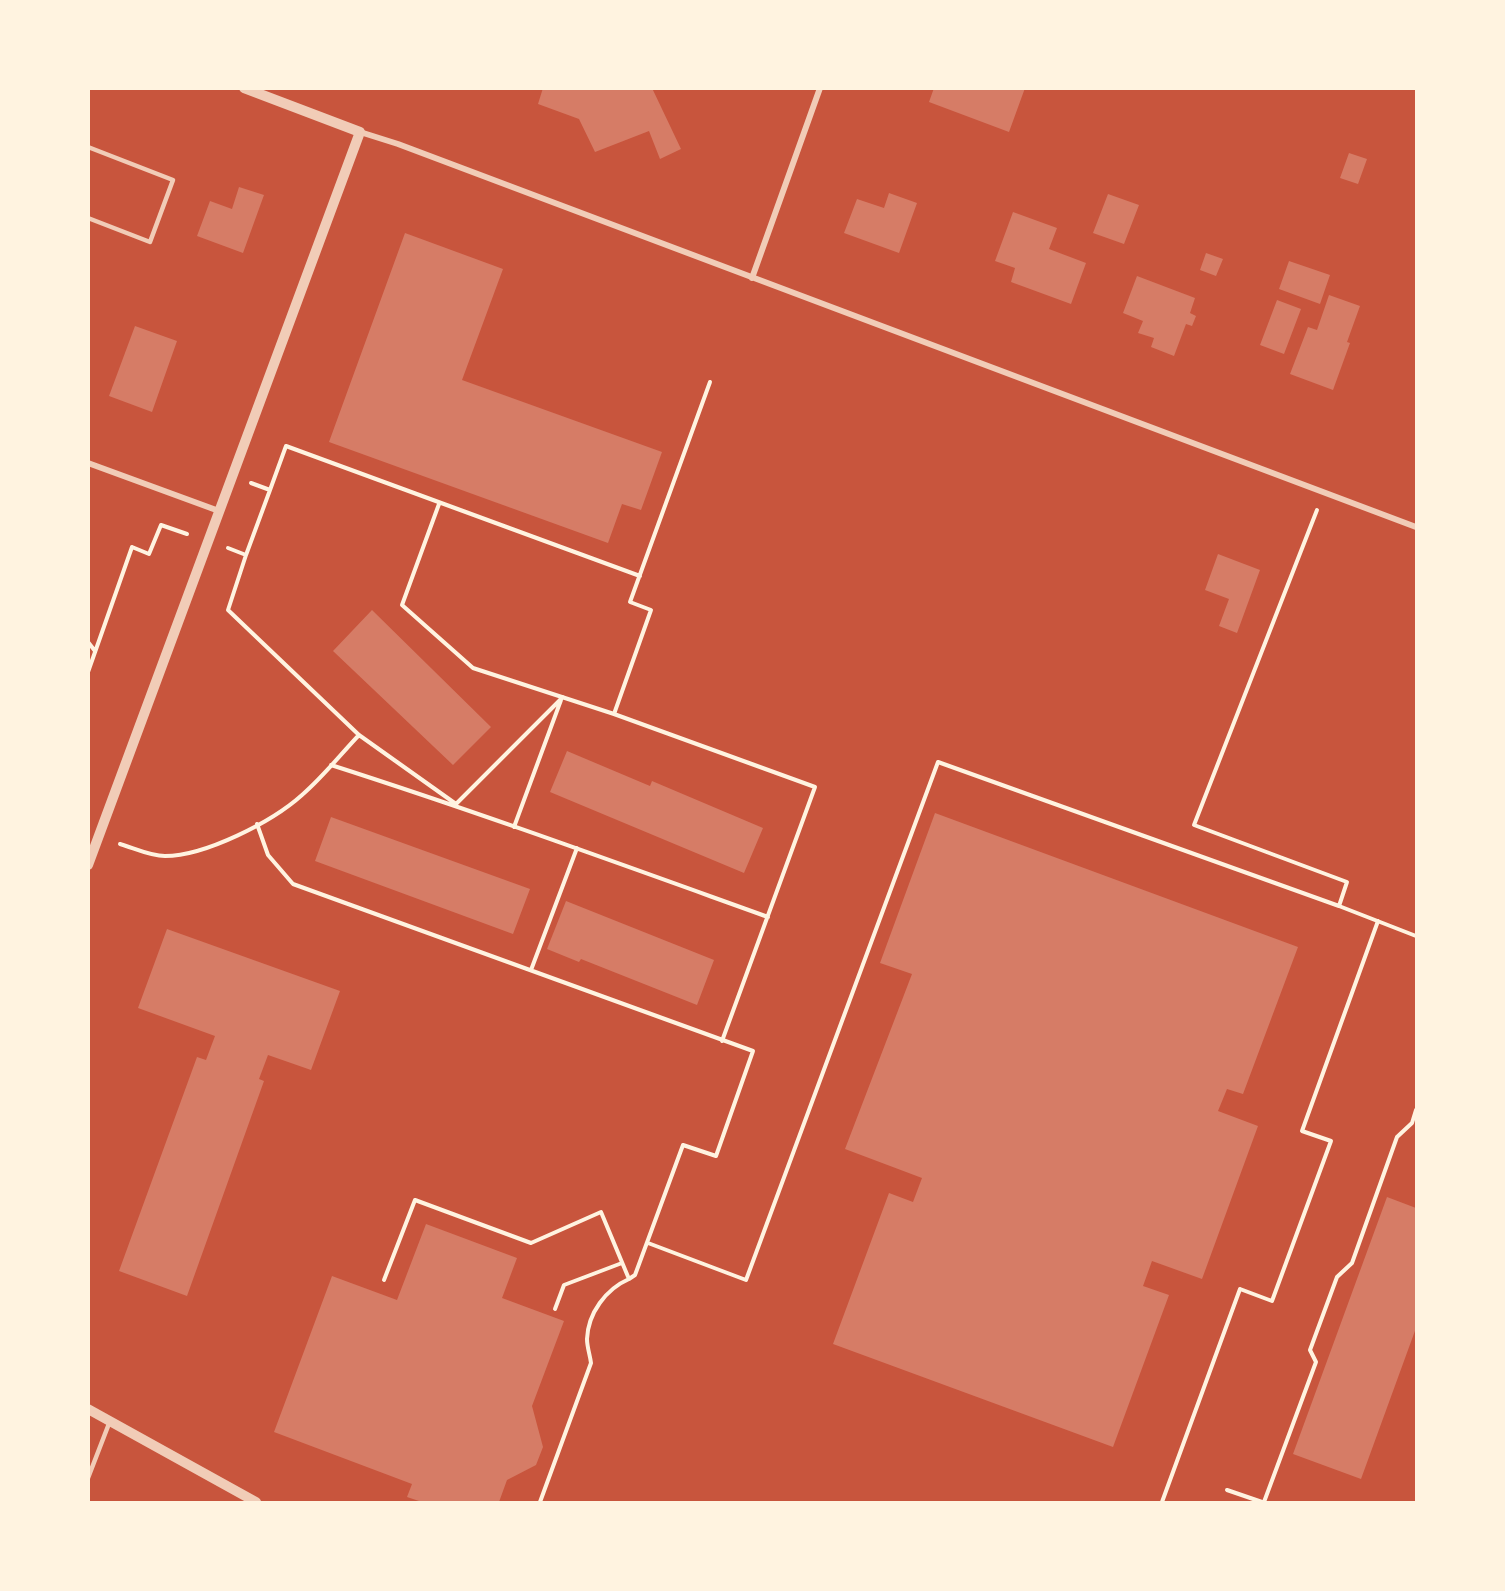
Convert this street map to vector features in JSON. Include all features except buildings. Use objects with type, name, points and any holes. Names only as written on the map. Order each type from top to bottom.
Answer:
[{"type":"street","points":[[244,88],[1416,527]]},
{"type":"street","points":[[752,278],[820,88]]},
{"type":"street","points":[[88,865],[360,132]]},
{"type":"street","points":[[88,463],[219,511]]},
{"type":"street","points":[[88,1409],[256,1503]]},
{"type":"lane","points":[[88,147],[173,180],[150,242],[88,218]]},
{"type":"lane","points":[[88,1479],[110,1421]]},
{"type":"path","points":[[614,714],[651,610],[630,602],[710,382]]},
{"type":"path","points":[[456,804],[359,735],[228,610],[286,446],[640,576]]},
{"type":"path","points":[[232,476],[270,490]]},
{"type":"path","points":[[1324,493],[1194,825],[1347,882],[1339,906]]},
{"type":"path","points":[[439,504],[402,605],[473,668],[614,714],[815,787],[722,1041]]},
{"type":"path","points":[[88,672],[132,547],[150,554],[161,525],[246,555]]},
{"type":"path","points":[[88,642],[96,652]]},
{"type":"path","points":[[456,804],[563,697]]},
{"type":"path","points":[[514,827],[563,697]]},
{"type":"path","points":[[99,836],[144,852],[165,856],[210,847],[233,838],[285,809],[320,778],[359,735]]},
{"type":"path","points":[[648,1242],[746,1280],[938,762],[1339,906],[1416,936]]},
{"type":"path","points":[[331,765],[456,804],[514,827],[768,916]]},
{"type":"path","points":[[257,824],[268,855],[293,884],[753,1051],[716,1156],[683,1144],[635,1275],[618,1284],[606,1295],[592,1319],[587,1342],[591,1363],[540,1503]]},
{"type":"path","points":[[531,970],[577,848]]},
{"type":"path","points":[[1162,1503],[1240,1289],[1272,1301],[1331,1141],[1302,1131],[1378,921]]},
{"type":"path","points":[[1227,1490],[1263,1503],[1316,1362],[1310,1350],[1337,1276],[1352,1263],[1397,1137],[1412,1124],[1416,1110]]},
{"type":"path","points":[[384,1280],[415,1200],[531,1243],[601,1212],[629,1279]]},
{"type":"path","points":[[555,1309],[564,1285],[622,1263]]}]
